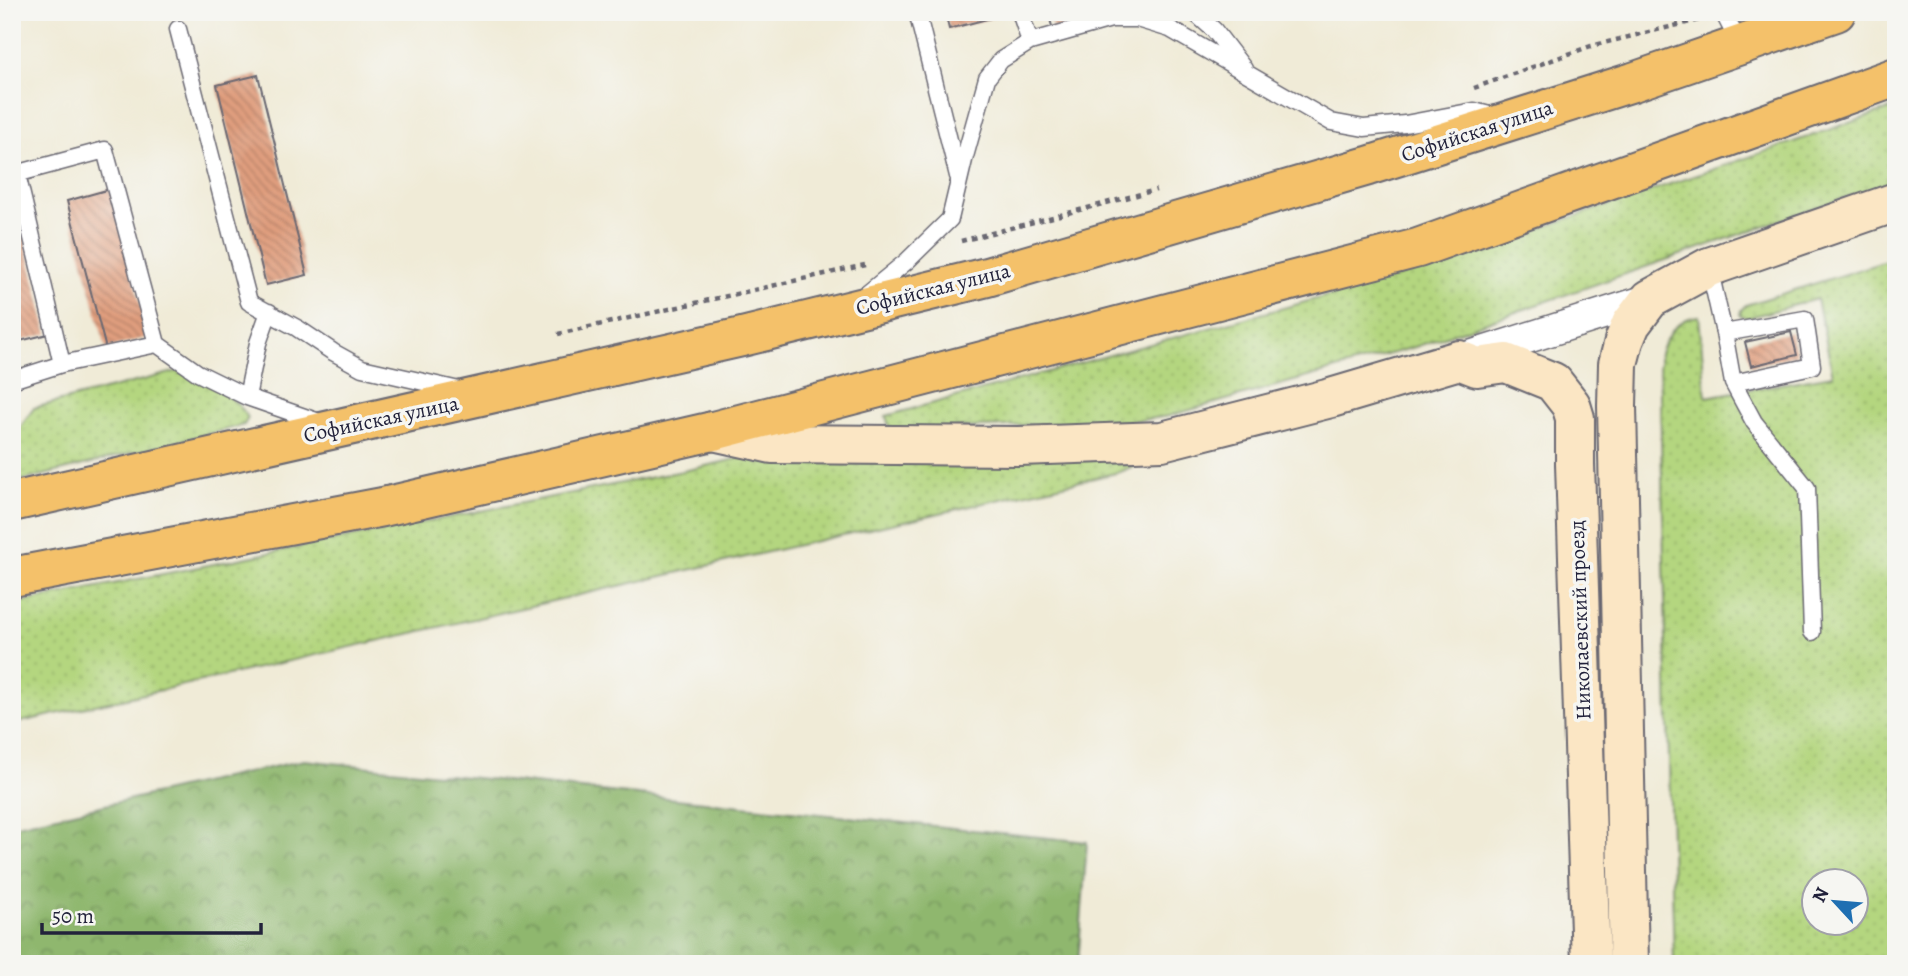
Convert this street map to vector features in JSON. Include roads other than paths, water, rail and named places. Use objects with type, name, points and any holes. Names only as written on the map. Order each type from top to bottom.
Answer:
[{"type":"main road","name":"Софийская улица","points":[[12,502],[484,396],[1000,273],[1368,166],[1510,121],[1729,24],[1836,12]]},
{"type":"main road","points":[[12,577],[383,507],[713,431],[1418,248],[1896,77]]},
{"type":"street","points":[[713,431],[772,444],[1019,446],[1161,441],[1331,398],[1650,299],[1709,267],[1896,202]]},
{"type":"street","name":"Николаевский проезд","points":[[1629,964],[1618,364],[1631,324],[1650,299]]},
{"type":"street","name":"Николаевский проезд","points":[[1459,360],[1476,367],[1506,363],[1552,382],[1571,405],[1575,418],[1591,964]]},
{"type":"lane","points":[[917,12],[959,181]]},
{"type":"lane","points":[[1020,12],[1030,42]]},
{"type":"lane","points":[[1194,12],[1214,30],[1250,76]]},
{"type":"lane","points":[[847,311],[914,254],[950,219],[987,78],[1001,60],[1030,42],[1110,16],[1137,19],[1170,29],[1331,122],[1364,128],[1405,124],[1474,111],[1510,121]]},
{"type":"lane","points":[[178,29],[250,302],[362,368],[484,396]]},
{"type":"lane","points":[[62,364],[15,175],[105,150],[158,344],[198,373],[247,397],[337,428]]},
{"type":"lane","points":[[1709,267],[1732,383],[1754,422],[1807,488],[1812,632]]},
{"type":"lane","points":[[247,397],[258,343],[269,312]]},
{"type":"lane","points":[[1724,333],[1805,319],[1812,366],[1732,383]]},
{"type":"lane","points":[[12,380],[62,364],[158,344]]}]
